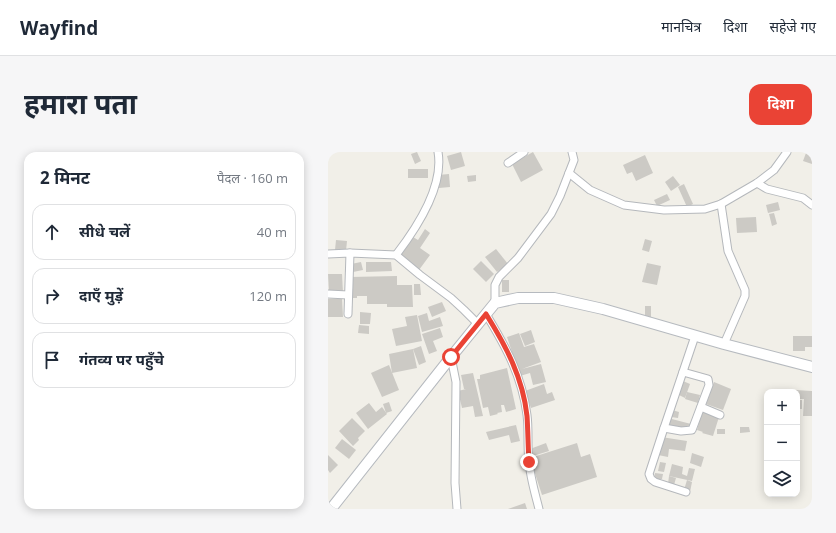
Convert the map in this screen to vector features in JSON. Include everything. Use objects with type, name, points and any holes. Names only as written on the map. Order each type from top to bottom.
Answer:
[{"type":"main road","points":[[331,509],[495,303],[518,298],[554,298],[603,309],[695,336],[812,367]]},
{"type":"street","points":[[396,255],[410,237],[430,199],[437,181],[438,152]]},
{"type":"street","points":[[508,163],[524,152]]},
{"type":"street","points":[[495,303],[495,285],[499,277],[518,258],[551,214],[574,160],[572,152]]},
{"type":"street","points":[[569,173],[590,190],[624,205],[664,210],[705,209],[720,204],[757,184],[774,170],[787,152]]},
{"type":"street","points":[[757,184],[767,189],[803,198],[812,205]]},
{"type":"street","points":[[720,204],[728,251],[745,290],[745,296],[724,344]]},
{"type":"street","points":[[328,254],[396,255],[451,298],[478,324]]},
{"type":"street","points":[[348,314],[350,254]]},
{"type":"street","points":[[328,294],[348,295]]},
{"type":"street","points":[[486,314],[501,337],[519,378],[527,415],[529,462],[539,509]]},
{"type":"street","points":[[686,492],[655,482],[651,479],[649,474],[695,336]]},
{"type":"street","points":[[451,357],[456,382],[455,483],[457,509]]},
{"type":"street","points":[[664,428],[681,431],[692,430],[709,385],[708,379],[683,372]]},
{"type":"street","points":[[701,407],[720,414]]},
{"type":"building","points":[[417,152],[421,161],[415,164],[411,154]]},
{"type":"building","points":[[461,152],[465,166],[451,170],[447,156]]},
{"type":"building","points":[[533,152],[543,170],[521,182],[512,164]]},
{"type":"building","points":[[806,153],[812,155],[812,164],[803,161]]},
{"type":"building","points":[[645,155],[653,173],[636,181],[632,172],[627,174],[623,165]]},
{"type":"building","points":[[408,169],[428,169],[428,178],[408,178]]},
{"type":"building","points":[[449,174],[450,187],[439,188],[438,175]]},
{"type":"building","points":[[476,175],[476,181],[468,182],[467,176]]},
{"type":"building","points":[[673,176],[680,185],[671,191],[665,182]]},
{"type":"building","points":[[684,184],[693,204],[687,207],[678,187]]},
{"type":"building","points":[[667,194],[670,200],[657,206],[654,200]]},
{"type":"building","points":[[778,202],[780,210],[768,213],[766,205]]},
{"type":"building","points":[[774,213],[777,224],[772,226],[769,214]]},
{"type":"building","points":[[756,217],[757,232],[737,233],[736,218]]},
{"type":"building","points":[[425,229],[430,233],[420,248],[430,255],[419,270],[400,256],[413,237],[418,240]]},
{"type":"building","points":[[645,239],[652,241],[649,252],[642,250]]},
{"type":"building","points":[[336,240],[347,241],[346,251],[335,250]]},
{"type":"building","points":[[496,249],[508,264],[497,272],[485,257]]},
{"type":"building","points":[[481,261],[494,274],[486,282],[473,269]]},
{"type":"building","points":[[361,262],[363,270],[353,272],[351,264]]},
{"type":"building","points":[[366,262],[391,262],[392,271],[366,272]]},
{"type":"building","points":[[647,263],[661,266],[657,285],[642,282]]},
{"type":"building","points":[[328,274],[342,274],[343,293],[329,293]]},
{"type":"building","points":[[397,276],[397,285],[412,285],[413,307],[387,307],[387,304],[367,304],[367,296],[357,296],[357,298],[351,298],[350,277]]},
{"type":"building","points":[[502,280],[509,280],[509,292],[502,292]]},
{"type":"building","points":[[414,284],[420,284],[421,295],[414,295]]},
{"type":"building","points":[[328,299],[342,299],[343,317],[328,317]]},
{"type":"building","points":[[442,302],[446,311],[432,317],[428,307]]},
{"type":"building","points":[[645,306],[651,306],[651,317],[645,317]]},
{"type":"building","points":[[360,312],[371,313],[370,324],[360,324]]},
{"type":"building","points":[[427,313],[429,321],[440,317],[443,326],[422,332],[418,316]]},
{"type":"building","points":[[417,315],[422,341],[396,346],[392,329],[407,326],[405,317]]},
{"type":"building","points":[[359,325],[369,326],[369,334],[358,333]]},
{"type":"building","points":[[440,328],[443,337],[433,341],[437,351],[429,354],[422,334]]},
{"type":"building","points":[[531,330],[535,342],[525,346],[520,334]]},
{"type":"building","points":[[519,333],[524,347],[534,344],[541,362],[522,369],[541,364],[546,382],[533,385],[530,373],[520,376],[507,337]]},
{"type":"building","points":[[793,336],[812,336],[812,347],[805,347],[805,351],[793,351]]},
{"type":"building","points":[[421,346],[426,362],[419,365],[413,349]]},
{"type":"building","points":[[413,349],[417,368],[392,373],[389,354]]},
{"type":"building","points":[[389,365],[399,390],[382,397],[371,373]]},
{"type":"building","points":[[507,368],[516,409],[506,412],[504,405],[501,405],[502,412],[490,416],[488,407],[483,408],[477,379],[480,379],[480,375]]},
{"type":"building","points":[[473,373],[483,416],[475,417],[473,406],[462,408],[458,391],[466,389],[464,389],[461,375]]},
{"type":"building","points":[[683,381],[690,384],[685,398],[677,394]]},
{"type":"building","points":[[714,382],[731,389],[723,410],[706,404]]},
{"type":"building","points":[[544,384],[547,394],[552,392],[555,400],[531,408],[525,391]]},
{"type":"building","points":[[800,390],[812,391],[812,416],[803,416],[804,399],[800,399]]},
{"type":"building","points":[[687,392],[700,395],[698,403],[685,399]]},
{"type":"building","points":[[800,400],[802,400],[802,409],[800,409]]},
{"type":"building","points":[[389,402],[392,411],[386,413],[383,404]]},
{"type":"building","points":[[369,403],[376,412],[382,407],[387,414],[368,429],[356,413]]},
{"type":"building","points":[[672,410],[679,412],[678,418],[671,417]]},
{"type":"building","points":[[702,412],[719,417],[713,436],[697,430]]},
{"type":"building","points":[[352,418],[365,431],[353,446],[339,431]]},
{"type":"building","points":[[668,418],[691,424],[688,430],[666,426]]},
{"type":"building","points":[[516,425],[520,441],[511,443],[509,435],[489,440],[486,432]]},
{"type":"building","points":[[740,427],[749,427],[750,432],[740,433]]},
{"type":"building","points":[[717,429],[725,429],[725,434],[717,434]]},
{"type":"building","points":[[661,437],[687,441],[685,451],[669,449],[668,457],[658,455]]},
{"type":"building","points":[[342,439],[356,450],[349,459],[335,448]]},
{"type":"building","points":[[546,443],[549,451],[533,456],[530,449]]},
{"type":"building","points":[[577,443],[581,457],[590,454],[597,477],[542,495],[530,458]]},
{"type":"building","points":[[692,453],[704,457],[701,467],[690,463]]},
{"type":"building","points":[[328,455],[338,465],[330,473],[328,470]]},
{"type":"building","points":[[660,462],[666,463],[664,472],[658,471]]},
{"type":"building","points":[[672,464],[683,467],[682,474],[687,476],[689,468],[695,469],[692,481],[669,476]]},
{"type":"building","points":[[655,473],[663,474],[662,479],[654,479]]},
{"type":"building","points":[[669,476],[676,478],[674,485],[668,484]]},
{"type":"building","points":[[687,480],[692,482],[690,492],[684,490]]},
{"type":"building","points":[[525,503],[527,509],[508,509]]},
{"type":"route","points":[[451,357],[486,314],[501,337],[512,359],[519,378],[527,415],[529,462]]}]
